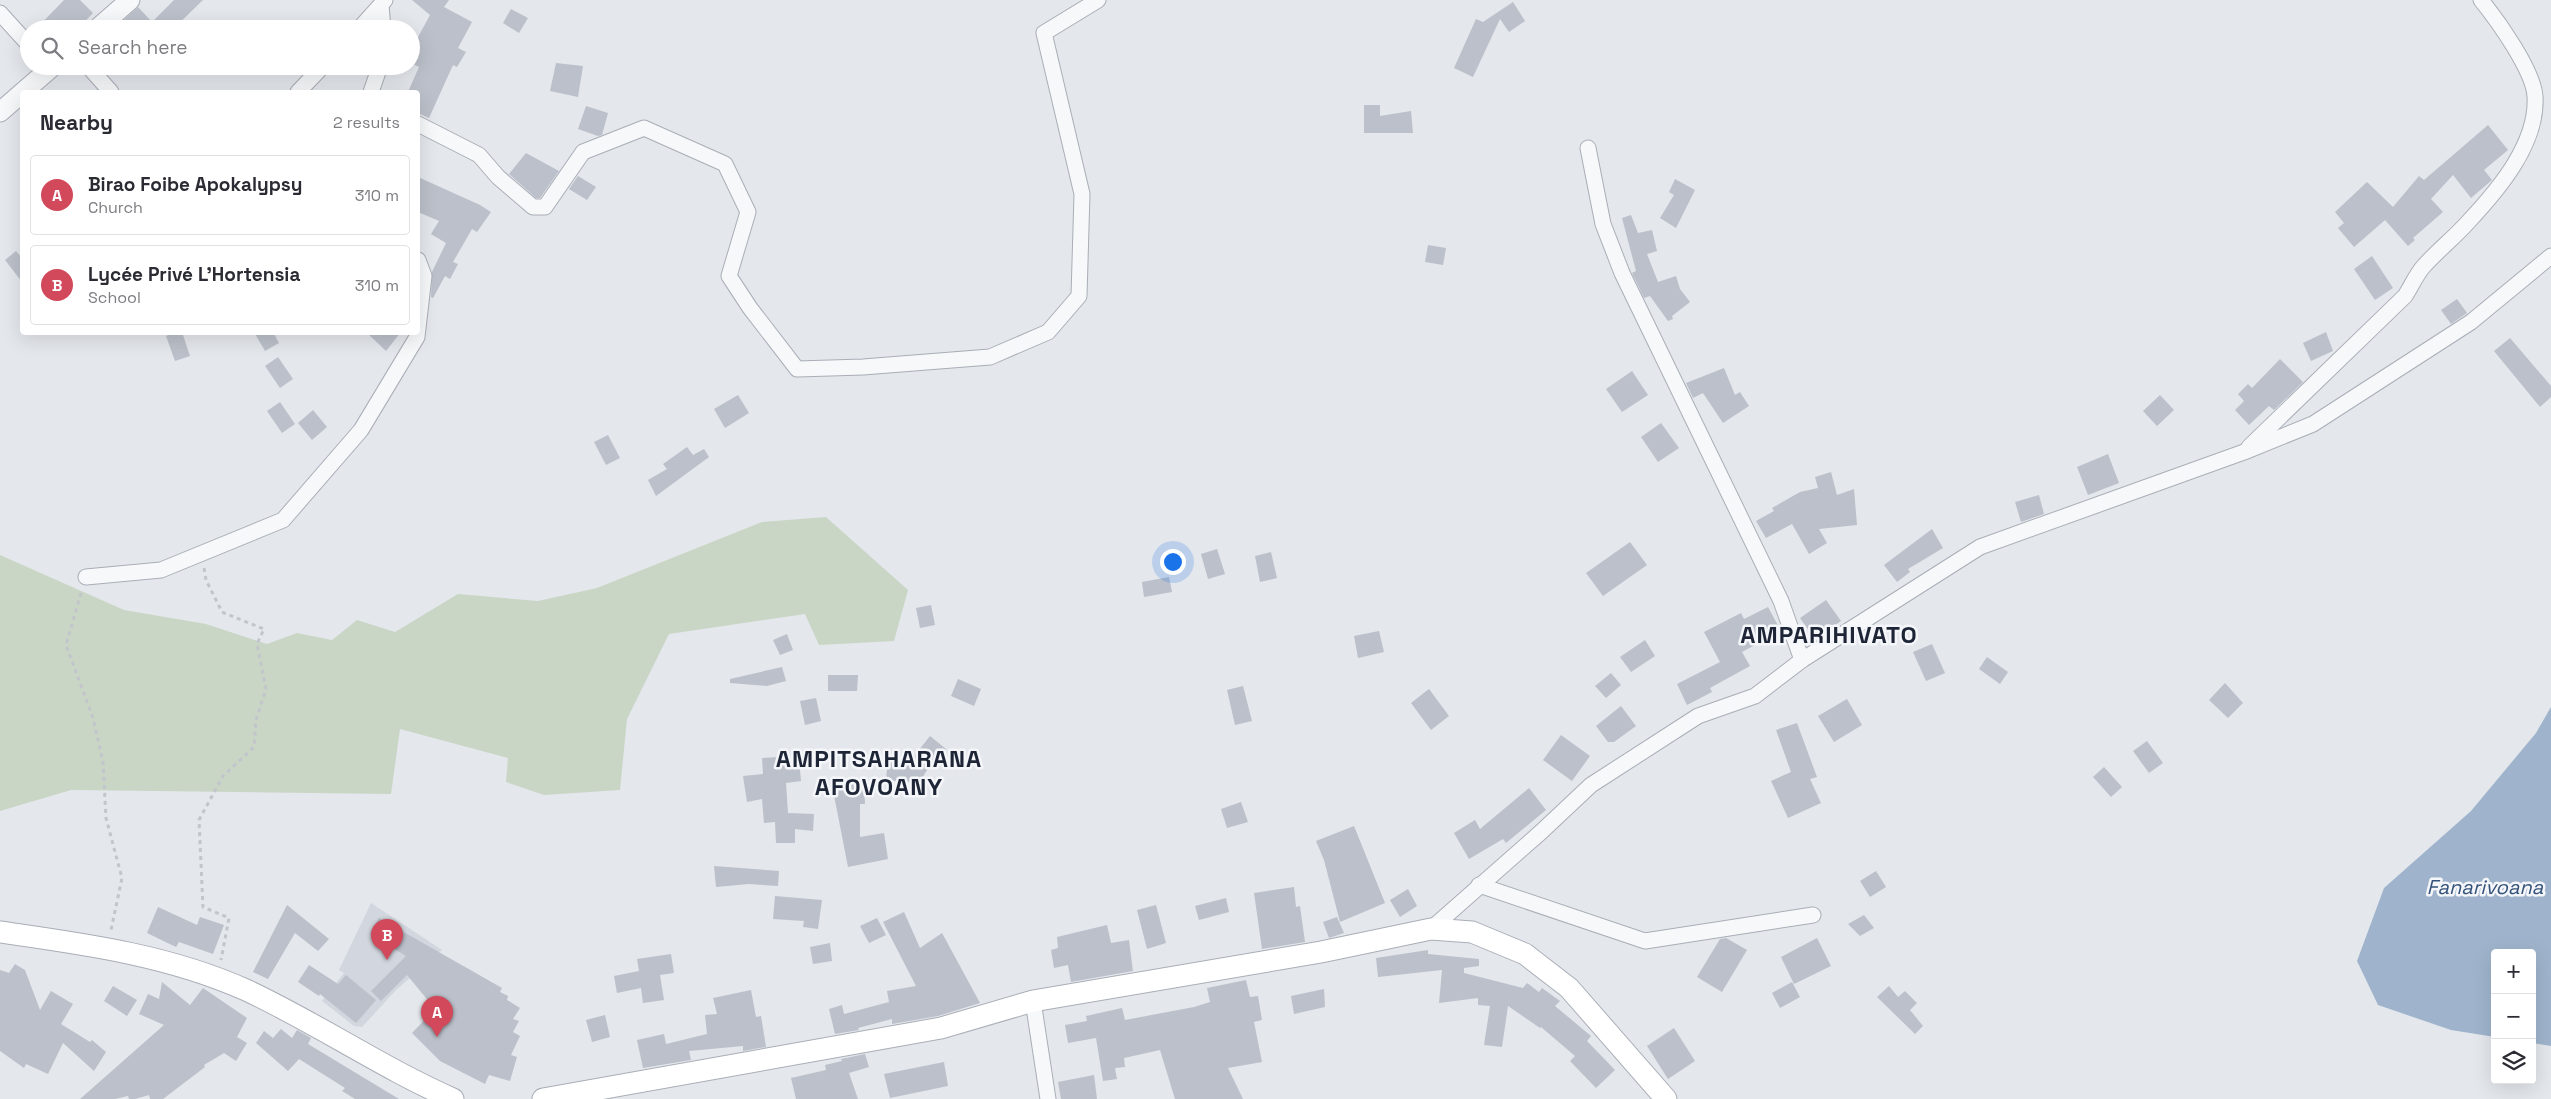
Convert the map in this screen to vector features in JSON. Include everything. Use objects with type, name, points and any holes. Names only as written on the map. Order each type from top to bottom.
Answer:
[{"type":"main road","points":[[543,1099],[941,1028],[1033,1001],[1321,952],[1431,929],[1472,932],[1524,954],[1569,988],[1666,1099]]},
{"type":"main road","points":[[0,932],[108,948],[157,958],[245,990],[422,1085],[454,1099]]},
{"type":"street","points":[[107,20],[130,0]]},
{"type":"street","points":[[420,125],[479,155],[498,177],[533,207],[545,207],[583,152],[644,128],[725,164],[748,212],[729,276],[750,308],[797,369],[863,367],[990,357],[1048,332],[1079,296],[1082,194],[1044,33],[1098,0]]},
{"type":"street","points":[[2244,452],[2405,296],[2422,268],[2469,222],[2502,182],[2524,143],[2533,122],[2535,94],[2524,64],[2481,0]]},
{"type":"street","points":[[367,20],[383,3]]},
{"type":"street","points":[[383,3],[384,20]]},
{"type":"street","points":[[0,13],[20,35]]},
{"type":"street","points":[[24,90],[41,75]]},
{"type":"street","points":[[96,75],[109,90]]},
{"type":"street","points":[[300,90],[314,75]]},
{"type":"street","points":[[372,90],[377,75]]},
{"type":"street","points":[[0,112],[20,94]]},
{"type":"street","points":[[1588,148],[1603,224],[1622,273],[1780,601],[1802,660]]},
{"type":"street","points":[[1431,929],[1541,832],[1590,784],[1698,716],[1756,696],[1802,660],[1980,547],[2244,452],[2313,424],[2471,322],[2551,256]]},
{"type":"street","points":[[420,265],[424,276],[420,311]]},
{"type":"street","points":[[86,577],[161,570],[283,520],[361,430],[417,335]]},
{"type":"street","points":[[1479,885],[1645,941],[1813,915]]},
{"type":"street","points":[[1033,1001],[1048,1099]]},
{"type":"path","points":[[202,553],[206,580],[222,612],[264,629],[257,644],[266,689],[256,720],[254,747],[223,776],[199,820],[204,907],[229,918],[226,942],[216,980]]},
{"type":"path","points":[[86,577],[66,645],[92,718],[103,762],[106,818],[122,878],[108,948]]},
{"type":"shaded area","points":[[371,903],[442,950],[396,990],[362,1027],[354,1026],[322,1001],[344,973],[339,970]]},
{"type":"green space","points":[[826,517],[908,590],[894,641],[819,645],[805,614],[669,634],[627,719],[620,790],[544,795],[506,782],[508,758],[400,729],[391,794],[71,790],[0,811],[0,555],[124,610],[206,624],[267,644],[297,633],[332,640],[357,620],[395,632],[458,594],[538,601],[597,588],[762,522]]},
{"type":"water","name":"Fanarivoana","points":[[2551,707],[2551,1046],[2536,1044],[2536,949],[2491,949],[2491,1036],[2451,1030],[2378,1005],[2357,961],[2384,888],[2471,811],[2536,733]]},
{"type":"building","points":[[64,0],[80,0],[93,13],[86,20],[45,20]]},
{"type":"building","points":[[174,0],[203,0],[182,20],[154,20]]},
{"type":"building","points":[[412,0],[449,0],[444,7],[472,22],[458,48],[466,52],[457,67],[453,65],[429,118],[420,114],[420,90],[409,90],[415,75],[420,75],[420,33],[430,15]]},
{"type":"building","points":[[1513,2],[1525,21],[1509,32],[1500,19],[1473,77],[1454,68],[1476,19],[1483,22]]},
{"type":"building","points":[[138,7],[150,20],[124,20]]},
{"type":"building","points":[[511,9],[528,18],[519,33],[503,23]]},
{"type":"building","points":[[556,63],[583,66],[578,97],[550,91]]},
{"type":"building","points":[[1364,105],[1380,105],[1380,116],[1411,111],[1413,133],[1364,133]]},
{"type":"building","points":[[586,106],[608,113],[602,135],[598,136],[578,129]]},
{"type":"building","points":[[2488,125],[2508,150],[2484,170],[2492,180],[2471,198],[2453,175],[2431,199],[2443,212],[2413,238],[2415,240],[2408,246],[2385,220],[2354,247],[2338,228],[2344,223],[2335,212],[2367,182],[2393,207],[2419,176],[2424,180]]},
{"type":"building","points":[[526,153],[559,171],[540,198],[536,198],[509,174]]},
{"type":"building","points":[[578,176],[596,187],[587,200],[569,189]]},
{"type":"building","points":[[420,178],[480,205],[491,212],[477,232],[472,229],[453,262],[458,264],[450,279],[445,276],[433,298],[431,297],[432,272],[446,243],[431,234],[439,221],[420,213]]},
{"type":"building","points":[[1675,179],[1695,190],[1676,228],[1660,218],[1674,195],[1669,192]]},
{"type":"building","points":[[1631,215],[1638,233],[1652,230],[1657,251],[1647,254],[1658,282],[1676,276],[1680,289],[1690,302],[1672,316],[1673,319],[1668,321],[1650,296],[1644,298],[1632,273],[1636,271],[1622,218]]},
{"type":"building","points":[[1428,245],[1446,248],[1443,265],[1425,262]]},
{"type":"building","points":[[16,251],[20,256],[20,279],[5,260]]},
{"type":"building","points":[[2372,256],[2393,288],[2375,300],[2354,269]]},
{"type":"building","points":[[2457,299],[2467,313],[2451,324],[2441,310]]},
{"type":"building","points":[[2326,332],[2333,351],[2311,361],[2303,343]]},
{"type":"building","points":[[183,335],[190,356],[175,361],[166,336]]},
{"type":"building","points":[[256,335],[275,335],[279,343],[265,351]]},
{"type":"building","points":[[369,335],[399,335],[386,351]]},
{"type":"building","points":[[2510,338],[2551,386],[2551,397],[2540,407],[2494,351]]},
{"type":"building","points":[[278,357],[293,379],[280,388],[265,366]]},
{"type":"building","points":[[2280,359],[2303,382],[2274,410],[2269,406],[2249,425],[2235,410],[2244,401],[2238,394],[2248,384],[2252,388]]},
{"type":"building","points":[[1724,368],[1735,395],[1740,392],[1749,406],[1723,423],[1703,393],[1693,398],[1686,383]]},
{"type":"building","points":[[1632,371],[1648,395],[1622,412],[1606,389]]},
{"type":"building","points":[[738,395],[749,413],[725,428],[714,409]]},
{"type":"building","points":[[2160,395],[2174,410],[2157,426],[2143,411]]},
{"type":"building","points":[[280,402],[295,424],[282,433],[267,411]]},
{"type":"building","points":[[313,410],[327,427],[312,440],[298,423]]},
{"type":"building","points":[[1661,423],[1679,448],[1658,462],[1641,437]]},
{"type":"building","points":[[608,435],[620,458],[606,465],[594,442]]},
{"type":"building","points":[[687,447],[693,455],[704,449],[709,457],[656,496],[648,480],[667,469],[663,464]]},
{"type":"building","points":[[2108,454],[2119,483],[2088,495],[2077,467]]},
{"type":"building","points":[[1831,472],[1837,495],[1854,489],[1857,525],[1819,529],[1827,543],[1809,554],[1792,524],[1766,538],[1756,521],[1774,511],[1772,508],[1800,492],[1818,488],[1815,477]]},
{"type":"building","points":[[2039,495],[2044,514],[2021,522],[2015,502]]},
{"type":"building","points":[[1932,529],[1943,548],[1908,569],[1910,572],[1897,582],[1884,565]]},
{"type":"building","points":[[1630,542],[1647,565],[1603,596],[1586,573]]},
{"type":"building","points":[[1217,549],[1225,574],[1208,579],[1201,554]]},
{"type":"building","points":[[1271,552],[1277,578],[1260,582],[1255,556]]},
{"type":"building","points":[[1169,577],[1172,592],[1144,597],[1142,582]]},
{"type":"building","points":[[1826,600],[1841,621],[1815,639],[1800,618]]},
{"type":"building","points":[[931,605],[935,625],[920,628],[916,608]]},
{"type":"building","points":[[1768,607],[1781,631],[1742,652],[1750,666],[1710,688],[1712,692],[1687,705],[1677,684],[1720,662],[1704,632],[1741,613],[1744,619]]},
{"type":"building","points":[[1379,631],[1384,652],[1358,658],[1354,636]]},
{"type":"building","points":[[787,634],[793,650],[780,655],[773,640]]},
{"type":"building","points":[[1645,640],[1655,656],[1631,672],[1620,657]]},
{"type":"building","points":[[1932,644],[1945,673],[1926,681],[1913,652]]},
{"type":"building","points":[[1987,657],[2008,672],[2000,684],[1979,669]]},
{"type":"building","points":[[782,667],[786,681],[767,686],[730,683],[730,679]]},
{"type":"building","points":[[1611,673],[1621,685],[1606,698],[1595,686]]},
{"type":"building","points":[[828,675],[858,675],[857,691],[828,691]]},
{"type":"building","points":[[958,679],[981,689],[974,706],[951,696]]},
{"type":"building","points":[[2225,683],[2243,703],[2228,718],[2209,700]]},
{"type":"building","points":[[1243,686],[1252,721],[1235,725],[1227,690]]},
{"type":"building","points":[[1429,689],[1449,716],[1431,730],[1411,703]]},
{"type":"building","points":[[816,698],[821,721],[805,725],[800,701]]},
{"type":"building","points":[[1847,699],[1862,725],[1834,742],[1818,716]]},
{"type":"building","points":[[1621,706],[1636,726],[1614,742],[1608,742],[1596,726]]},
{"type":"building","points":[[1797,723],[1817,777],[1810,779],[1821,803],[1788,818],[1771,781],[1791,772],[1776,730]]},
{"type":"building","points":[[1561,735],[1590,756],[1572,781],[1543,760]]},
{"type":"building","points":[[930,736],[946,749],[934,763],[932,762],[919,783],[886,780],[888,758],[911,760]]},
{"type":"building","points":[[2147,741],[2163,763],[2149,773],[2133,751]]},
{"type":"building","points":[[779,757],[780,760],[799,759],[801,781],[786,783],[788,813],[814,814],[813,831],[795,829],[795,843],[776,843],[775,822],[764,823],[762,799],[747,802],[743,776],[763,774],[762,758]]},
{"type":"building","points":[[2104,767],[2122,787],[2111,797],[2093,777]]},
{"type":"building","points":[[864,784],[865,804],[860,804],[860,837],[884,833],[888,859],[848,867],[832,785]]},
{"type":"building","points":[[1529,788],[1546,810],[1506,843],[1503,839],[1469,859],[1454,833],[1475,820],[1480,829]]},
{"type":"building","points":[[1241,802],[1248,822],[1227,828],[1221,809]]},
{"type":"building","points":[[1354,826],[1385,903],[1340,922],[1324,860],[1316,841]]},
{"type":"building","points":[[714,866],[779,871],[778,886],[749,884],[716,887]]},
{"type":"building","points":[[1876,871],[1886,887],[1870,897],[1860,881]]},
{"type":"building","points":[[1294,887],[1296,907],[1300,906],[1305,942],[1262,949],[1254,893]]},
{"type":"building","points":[[1408,889],[1417,906],[1400,917],[1390,900]]},
{"type":"building","points":[[775,896],[822,900],[818,929],[803,927],[804,921],[773,919]]},
{"type":"building","points":[[1226,898],[1229,912],[1199,920],[1195,906]]},
{"type":"building","points":[[287,905],[329,939],[318,951],[295,933],[268,979],[253,972]]},
{"type":"building","points":[[1156,905],[1166,943],[1147,949],[1137,910]]},
{"type":"building","points":[[158,907],[197,925],[200,917],[224,925],[213,954],[179,942],[176,947],[147,933]]},
{"type":"building","points":[[904,912],[920,948],[942,933],[980,1003],[938,1016],[892,1024],[892,1019],[858,1028],[859,1030],[835,1034],[829,1009],[842,1005],[844,1014],[889,1002],[887,991],[916,986],[883,922]]},
{"type":"building","points":[[1864,915],[1874,928],[1860,936],[1848,924]]},
{"type":"building","points":[[1337,917],[1344,933],[1329,938],[1323,922]]},
{"type":"building","points":[[379,918],[502,988],[500,992],[508,996],[507,1000],[520,1008],[513,1019],[519,1021],[513,1032],[520,1036],[511,1055],[517,1057],[510,1081],[489,1075],[485,1084],[440,1061],[412,1033],[435,1009],[407,975],[381,1001],[371,991],[406,956],[370,934]]},
{"type":"building","points":[[877,918],[886,935],[869,943],[860,926]]},
{"type":"building","points":[[1107,925],[1111,943],[1129,940],[1133,971],[1071,982],[1068,965],[1054,968],[1051,950],[1058,948],[1057,937]]},
{"type":"building","points":[[1726,938],[1747,950],[1722,992],[1697,977],[1720,939]]},
{"type":"building","points":[[1817,938],[1831,966],[1794,984],[1781,957]]},
{"type":"building","points":[[830,943],[832,961],[813,964],[810,947]]},
{"type":"building","points":[[1428,950],[1428,954],[1479,959],[1479,966],[1464,968],[1464,973],[1523,988],[1527,983],[1539,992],[1542,988],[1560,1001],[1555,1006],[1591,1036],[1587,1041],[1615,1070],[1596,1088],[1570,1061],[1575,1056],[1541,1027],[1508,1006],[1502,1047],[1484,1045],[1490,1006],[1478,1005],[1478,998],[1439,1003],[1442,970],[1378,977],[1376,958]]},
{"type":"building","points":[[671,954],[674,973],[660,975],[664,1000],[643,1003],[641,988],[617,993],[614,976],[639,971],[637,959]]},
{"type":"building","points":[[15,964],[25,970],[40,1010],[51,991],[73,1004],[61,1024],[90,1042],[92,1040],[106,1052],[94,1071],[63,1043],[48,1074],[26,1064],[24,1068],[0,1051],[0,970],[9,973]]},
{"type":"building","points":[[309,965],[338,984],[346,975],[376,1000],[356,1023],[320,994],[319,996],[298,982]]},
{"type":"building","points":[[1246,980],[1250,997],[1258,996],[1262,1020],[1254,1022],[1262,1062],[1228,1068],[1243,1099],[1175,1099],[1160,1050],[1124,1058],[1125,1067],[1115,1068],[1117,1079],[1103,1081],[1096,1038],[1068,1043],[1065,1025],[1087,1021],[1086,1016],[1122,1008],[1125,1020],[1194,1007],[1210,1002],[1207,988]]},
{"type":"building","points":[[162,982],[190,1005],[203,988],[247,1018],[237,1037],[247,1043],[236,1061],[224,1053],[204,1065],[205,1067],[163,1099],[150,1099],[149,1095],[135,1099],[129,1099],[128,1096],[115,1099],[80,1099],[164,1025],[139,1014],[148,994],[159,999]]},
{"type":"building","points":[[1792,982],[1800,997],[1780,1008],[1772,993]]},
{"type":"building","points":[[113,986],[137,1000],[127,1016],[104,1001]]},
{"type":"building","points":[[1889,986],[1898,997],[1905,991],[1917,1003],[1910,1010],[1923,1026],[1915,1034],[1877,997]]},
{"type":"building","points":[[1324,989],[1325,1007],[1294,1014],[1291,996]]},
{"type":"building","points":[[751,990],[756,1017],[761,1016],[766,1047],[743,1051],[743,1046],[689,1051],[691,1060],[643,1068],[637,1040],[664,1034],[666,1044],[707,1034],[705,1015],[717,1014],[713,998]]},
{"type":"building","points":[[605,1015],[610,1037],[592,1042],[586,1020]]},
{"type":"building","points":[[1674,1028],[1695,1061],[1668,1079],[1647,1046]]},
{"type":"building","points":[[281,1029],[292,1038],[297,1030],[311,1038],[308,1044],[399,1099],[355,1099],[342,1091],[345,1088],[299,1059],[288,1071],[256,1043],[264,1031],[273,1038]]},
{"type":"building","points":[[865,1054],[869,1067],[849,1073],[858,1099],[796,1099],[791,1078],[826,1070],[825,1065],[842,1061],[841,1059]]},
{"type":"building","points":[[944,1062],[948,1086],[890,1098],[884,1074]]},
{"type":"building","points":[[1094,1075],[1097,1099],[1061,1099],[1058,1082]]},
{"type":"place","name":"Lycée Privé L'Hortensia","points":[[387,960]]},
{"type":"place","name":"Birao Foibe Apokalypsy","points":[[437,1037]]},
{"type":"district","name":"AMPARIHIVATO","points":[[1829,635]]},
{"type":"district","name":"AMPITSAHARANA AFOVOANY","points":[[879,773]]}]
